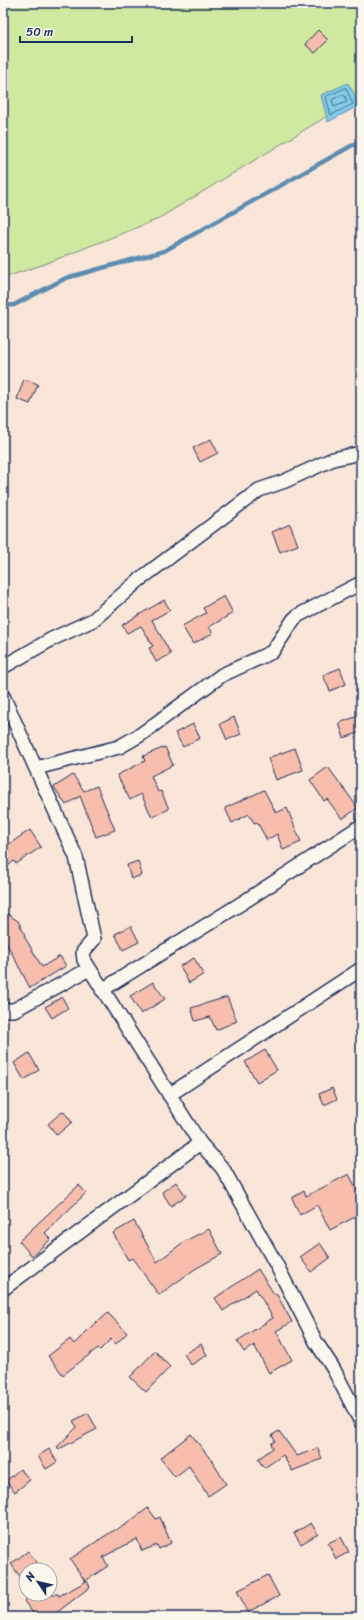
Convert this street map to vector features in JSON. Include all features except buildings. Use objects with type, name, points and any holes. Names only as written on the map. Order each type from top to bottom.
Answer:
[{"type":"street","points":[[3,667],[52,638],[93,620],[145,576],[259,490],[285,481],[333,459],[361,453]]},
{"type":"street","points":[[36,768],[127,743],[222,675],[272,652],[294,619],[299,615],[361,582]]},
{"type":"street","points":[[3,696],[76,857],[94,939],[83,952],[84,960],[200,1143],[223,1169],[276,1264],[316,1342],[333,1368],[361,1422]]},
{"type":"street","points":[[102,990],[242,903],[361,826]]},
{"type":"street","points":[[3,1010],[14,1010],[89,969]]},
{"type":"street","points":[[169,1095],[361,969]]},
{"type":"street","points":[[3,1289],[200,1143]]},
{"type":"green space","points":[[3,3],[361,3],[361,104],[329,115],[156,220],[42,265],[3,278]]},
{"type":"water","points":[[348,83],[360,105],[328,122],[321,95]]},
{"type":"waterway","points":[[3,306],[14,305],[66,278],[164,251],[351,146],[361,142]]}]
